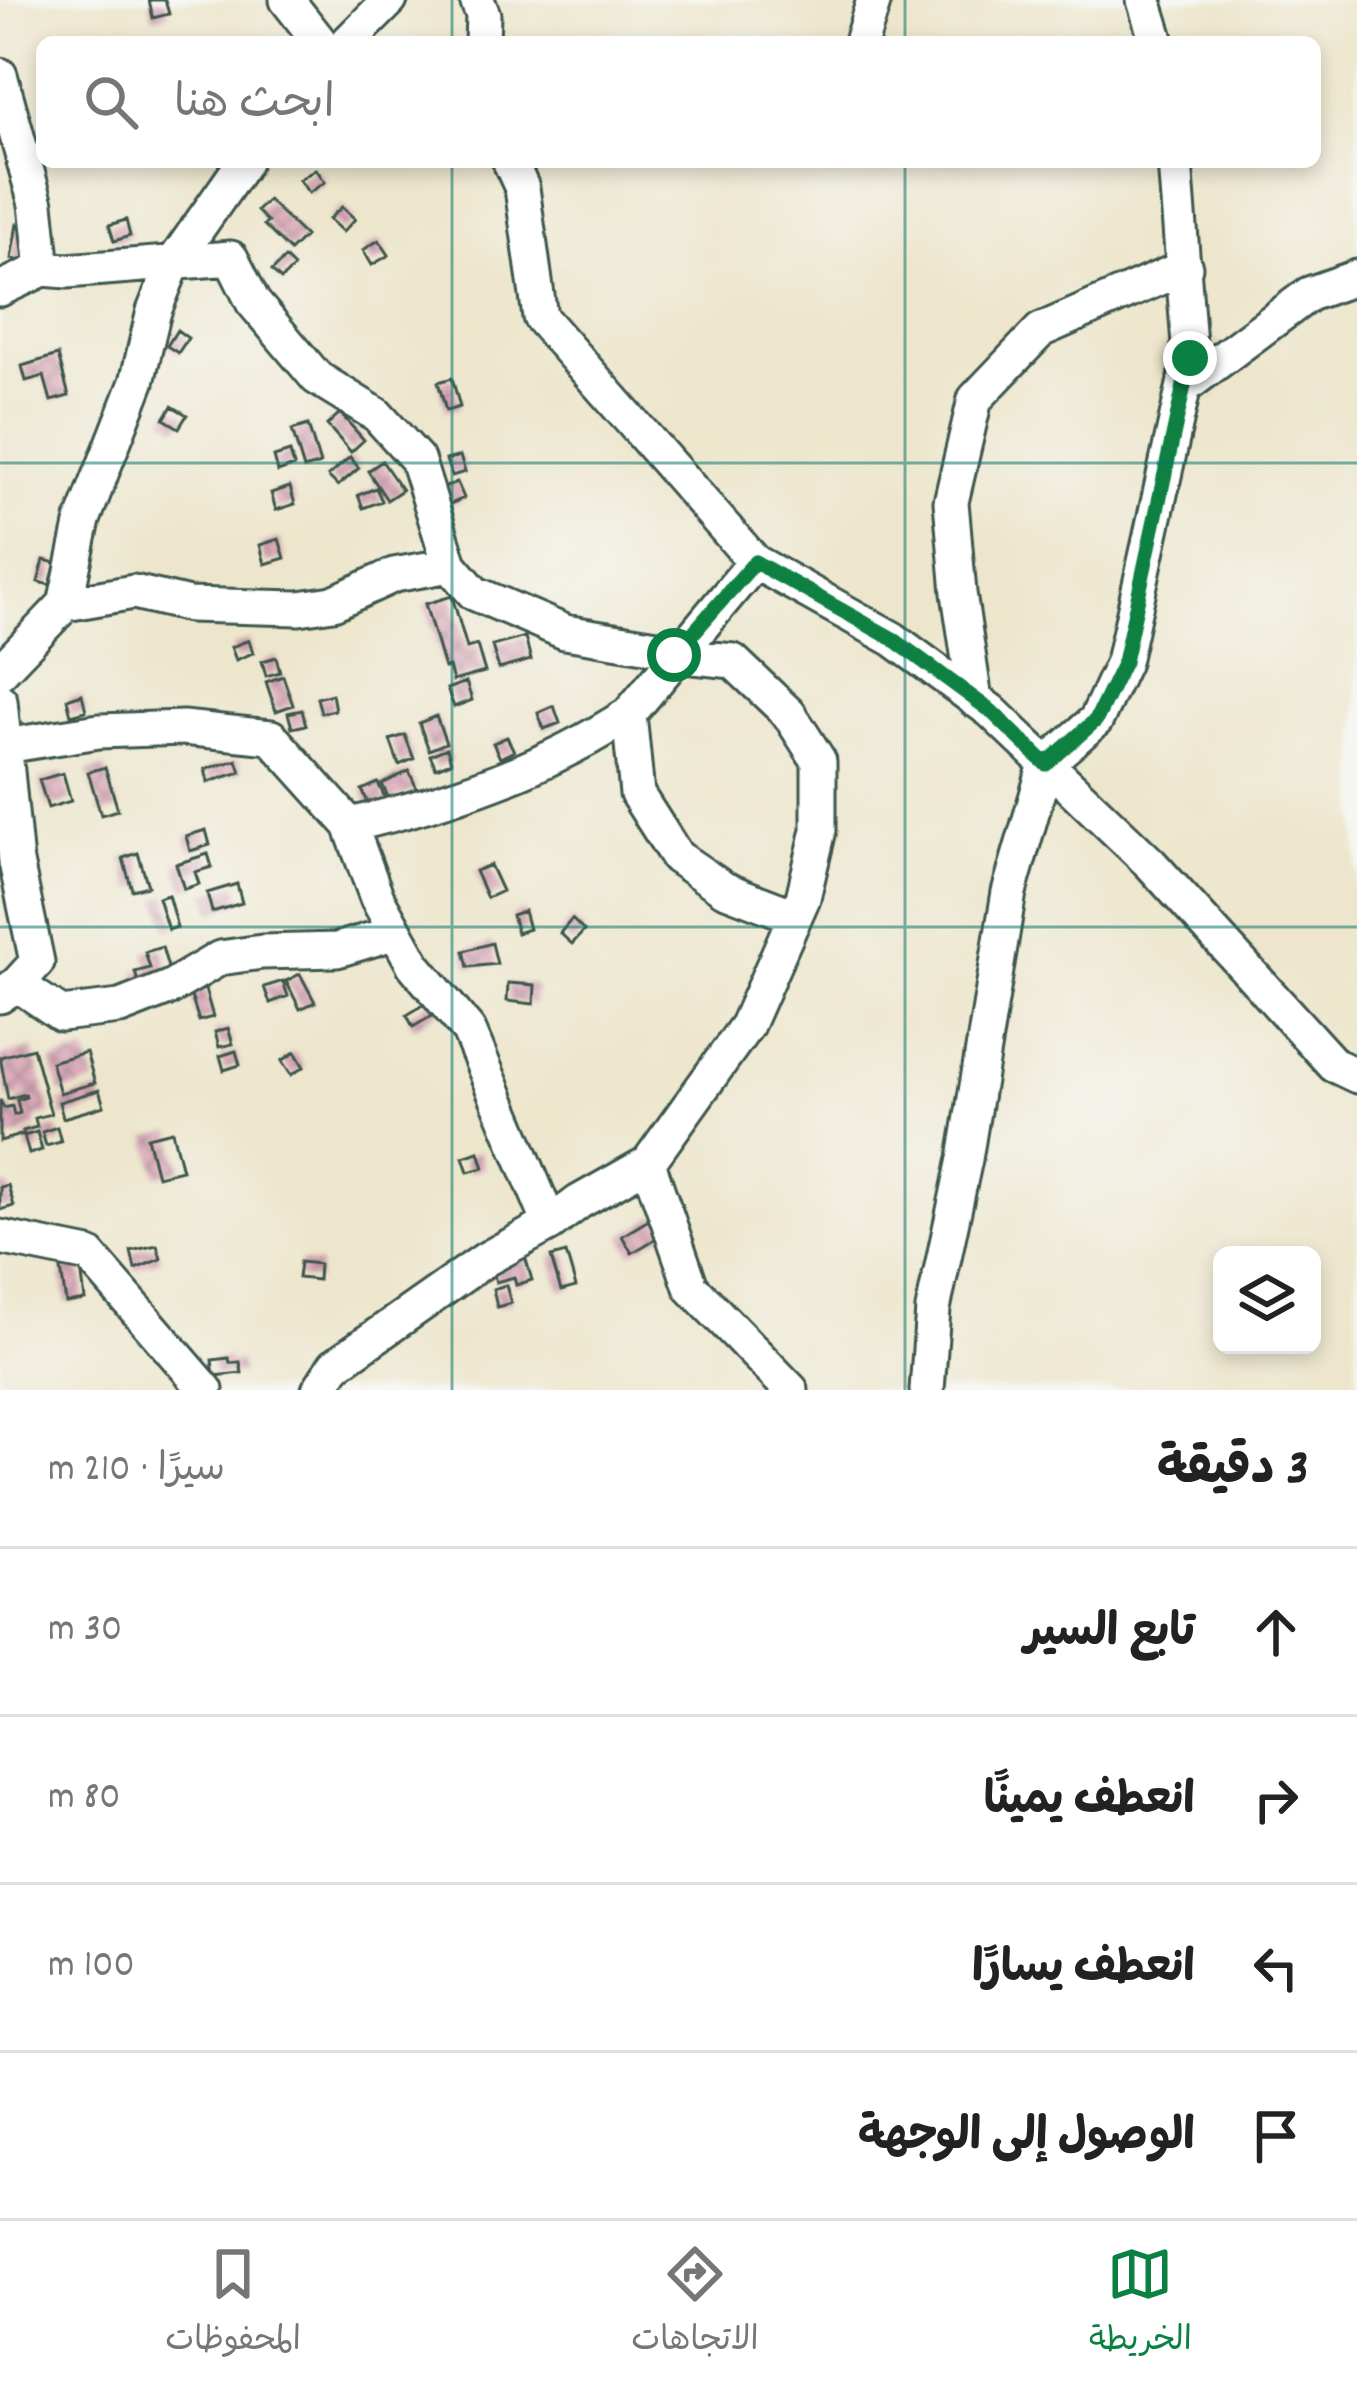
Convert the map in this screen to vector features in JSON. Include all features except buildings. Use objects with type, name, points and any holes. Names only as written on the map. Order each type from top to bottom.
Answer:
[{"type":"street","points":[[287,0],[315,36]]},
{"type":"street","points":[[354,36],[390,0]]},
{"type":"street","points":[[477,0],[483,15],[482,36]]},
{"type":"street","points":[[863,36],[874,0]]},
{"type":"street","points":[[1144,0],[1155,36]]},
{"type":"street","points":[[0,75],[36,204],[43,269]]},
{"type":"street","points":[[0,672],[64,604],[83,520],[137,382],[154,310],[174,262],[240,168]]},
{"type":"street","points":[[927,1390],[933,1309],[965,1159],[1009,892],[1046,764],[1096,720],[1124,662],[1190,358],[1176,168]]},
{"type":"street","points":[[516,175],[539,317],[755,562],[893,639],[975,700],[1151,864],[1334,1065],[1357,1076]]},
{"type":"street","points":[[0,289],[43,269],[231,258],[253,302],[316,378],[377,415],[417,459],[450,565],[474,592],[565,632],[733,662],[789,714],[819,761],[819,830],[803,898],[747,1025],[648,1162],[486,1259],[335,1365],[320,1390]]},
{"type":"street","points":[[975,700],[951,502],[975,399],[1041,330],[1185,267]]},
{"type":"street","points":[[1184,387],[1310,294],[1357,278]]},
{"type":"street","points":[[350,825],[429,807],[520,773],[587,741],[629,714],[755,562]]},
{"type":"street","points":[[64,604],[134,592],[190,604],[299,608],[333,603],[394,575],[450,565]]},
{"type":"street","points":[[0,700],[16,862],[37,962],[9,990],[61,1014],[120,1007],[171,987],[220,958],[337,950],[396,932]]},
{"type":"street","points":[[629,714],[637,794],[677,857],[724,889],[794,916]]},
{"type":"street","points":[[5,746],[98,731],[162,729],[271,737],[350,825],[377,898],[413,965],[469,1031],[550,1224]]},
{"type":"street","points":[[648,1162],[691,1286],[791,1390]]},
{"type":"street","points":[[0,1237],[89,1255],[206,1390]]},
{"type":"route","points":[[674,655],[755,562],[893,639],[991,711],[1046,764],[1096,720],[1124,662],[1190,358]]}]
